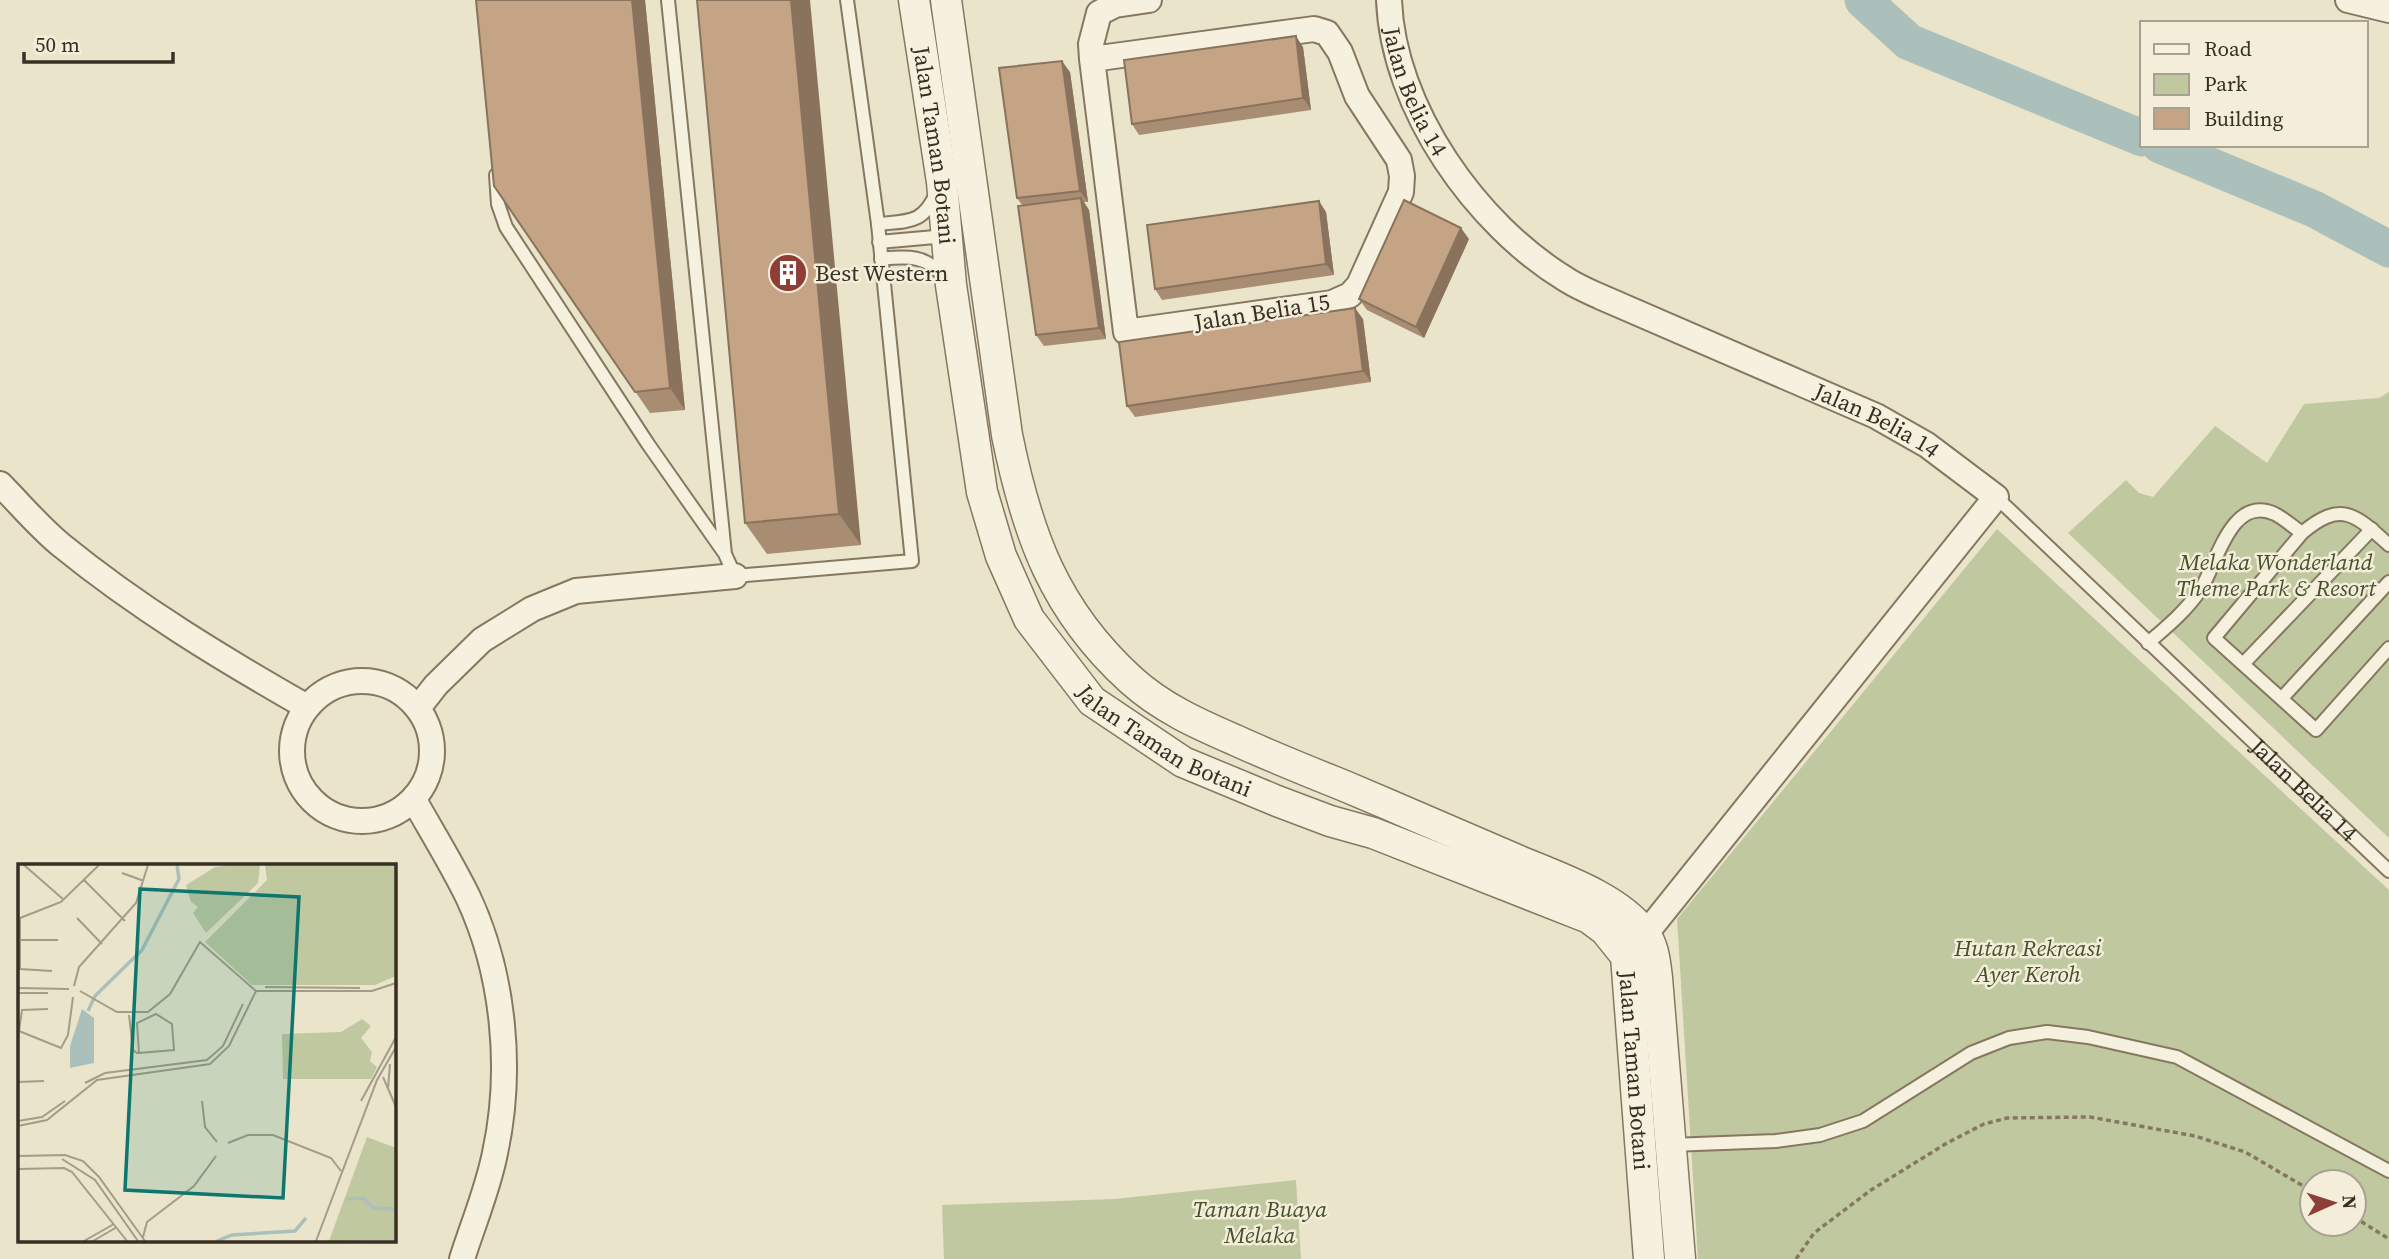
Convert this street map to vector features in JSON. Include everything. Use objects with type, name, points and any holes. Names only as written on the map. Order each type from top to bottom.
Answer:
[{"type":"street","name":"Jalan Taman Botani","points":[[914,0],[955,179],[1015,476],[1034,540],[1063,600],[1092,640],[1131,680],[1154,699],[1184,717],[1594,892],[1638,926],[1636,945],[1642,1144],[1649,1259]]},
{"type":"street","name":"Jalan Taman Botani","points":[[946,0],[955,179]]},
{"type":"street","name":"Jalan Belia 15","points":[[1092,59],[1314,29],[1327,33],[1340,52],[1357,96],[1399,160],[1402,176],[1401,192],[1359,285],[1350,295],[1332,303],[1126,332],[1092,59],[1091,44],[1099,13],[1115,5],[1149,0]]},
{"type":"street","name":"Jalan Belia 14","points":[[1389,0],[1390,23],[1398,56],[1416,110],[1454,171],[1478,202],[1505,231],[1535,257],[1567,280],[1601,297],[1876,416],[1927,444],[1996,497]]},
{"type":"street","points":[[2348,0],[2389,10]]},
{"type":"street","points":[[946,236],[962,211],[955,179]]},
{"type":"street","name":"Jalan Taman Botani","points":[[946,236],[982,492],[1001,556],[1029,619],[1092,701],[1183,762],[1277,801],[1330,821],[1373,833],[1589,918],[1605,930],[1653,951],[1680,1259]]},
{"type":"street","points":[[0,484],[59,544],[135,600],[212,653],[307,707]]},
{"type":"street","points":[[1636,945],[1996,497]]},
{"type":"street","points":[[418,708],[436,685],[482,640],[532,609],[576,591],[730,565]]},
{"type":"street","points":[[363,680],[384,684],[403,693],[418,708],[428,726],[432,745],[431,765],[425,783],[414,800],[397,813],[377,821],[355,822],[334,817],[316,805],[302,789],[293,769],[291,747],[296,726],[307,707],[322,692],[341,683],[363,680]]},
{"type":"street","points":[[414,800],[468,898],[489,956],[501,1017],[503,1068],[495,1152],[461,1259]]},
{"type":"lane","points":[[668,0],[730,565]]},
{"type":"lane","points":[[730,565],[912,561],[878,223],[847,0]]},
{"type":"lane","points":[[495,164],[498,204],[506,227],[730,565]]},
{"type":"lane","points":[[878,223],[920,217],[955,179]]},
{"type":"lane","points":[[879,242],[946,236]]},
{"type":"lane","points":[[881,259],[911,257],[934,265],[951,285]]},
{"type":"lane","name":"Jalan Belia 14","points":[[1996,497],[2389,871]]},
{"type":"lane","points":[[2148,643],[2187,608],[2206,580],[2226,536],[2245,515],[2255,511],[2272,513],[2301,534]]},
{"type":"lane","points":[[2389,545],[2352,515],[2343,514],[2318,520],[2301,534],[2214,638],[2316,730],[2389,648]]},
{"type":"lane","points":[[2243,664],[2372,529]]},
{"type":"lane","points":[[2282,698],[2389,582]]},
{"type":"lane","points":[[1642,1144],[1776,1140],[1820,1135],[1863,1121],[1971,1053],[2009,1038],[2047,1032],[2088,1037],[2176,1057],[2389,1171]]},
{"type":"path","points":[[1796,1259],[1814,1233],[1871,1190],[1947,1143],[1984,1124],[2007,1118],[2090,1117],[2195,1136],[2245,1152],[2298,1183]]},
{"type":"path","points":[[2368,1226],[2389,1239]]},
{"type":"green space","name":"Melaka Wonderland Theme Park & Resort","points":[[2389,392],[2389,838],[2068,533],[2126,480],[2139,493],[2153,497],[2215,426],[2267,463],[2304,404],[2379,398]]},
{"type":"green space","name":"Hutan Rekreasi Ayer Keroh","points":[[1997,529],[2389,890],[2389,1259],[1698,1259],[1677,919]]},
{"type":"green space","name":"Taman Buaya Melaka","points":[[1296,1180],[1301,1259],[944,1259],[942,1205],[1114,1199]]},
{"type":"building","points":[[476,0],[632,0],[670,388],[635,392],[494,186]]},
{"type":"building","name":"Best Western","points":[[697,0],[791,0],[839,514],[745,523]]},
{"type":"building","points":[[1296,36],[1303,98],[1132,124],[1124,60]]},
{"type":"building","points":[[1062,61],[1080,191],[1017,198],[999,68]]},
{"type":"building","points":[[1081,198],[1099,328],[1036,335],[1018,206]]},
{"type":"building","points":[[1404,200],[1461,228],[1416,327],[1359,299]]},
{"type":"building","points":[[1319,201],[1326,264],[1155,289],[1147,225]]},
{"type":"building","points":[[1355,308],[1363,371],[1127,406],[1119,342]]},
{"type":"waterway","points":[[1863,0],[1909,42],[2140,137]]},
{"type":"waterway","points":[[2165,147],[2314,209],[2389,249]]},
{"type":"place","name":"Best Western","points":[[788,273]]}]
